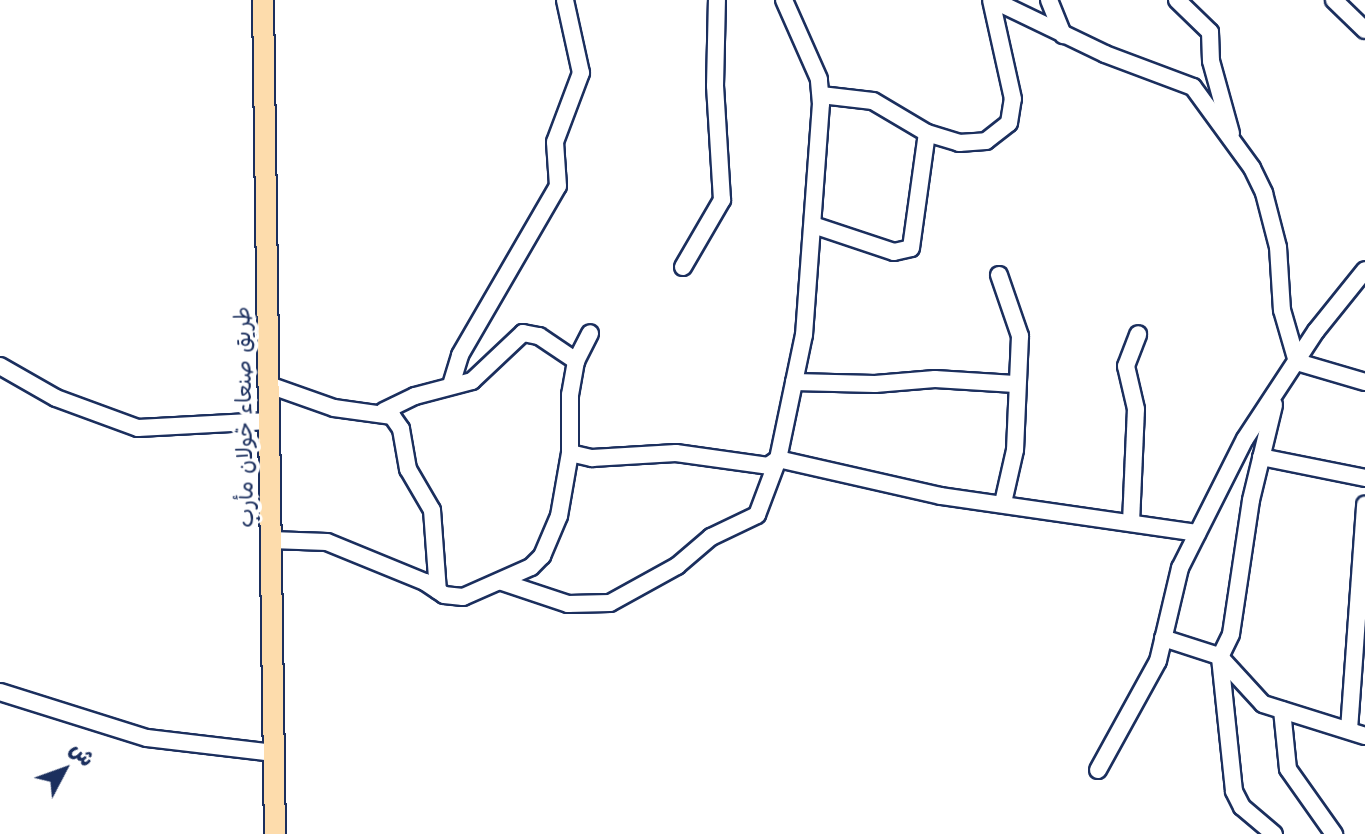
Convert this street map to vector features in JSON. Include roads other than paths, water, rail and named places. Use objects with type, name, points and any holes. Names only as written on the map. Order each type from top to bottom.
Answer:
[{"type":"main road","name":"طريق صنعاء خولان مأرب","points":[[263,0],[275,834]]},
{"type":"street","points":[[451,385],[460,355],[558,186],[555,142],[581,73],[565,0]]},
{"type":"street","points":[[683,267],[722,200],[715,86],[717,0]]},
{"type":"street","points":[[502,582],[568,604],[610,603],[677,566],[711,537],[757,515],[778,459],[794,382],[813,225],[821,95],[811,57],[784,0]]},
{"type":"street","points":[[1049,0],[1063,35]]},
{"type":"street","points":[[1177,0],[1210,32],[1211,61],[1232,139]]},
{"type":"street","points":[[1334,0],[1365,30]]},
{"type":"street","points":[[821,95],[873,101],[927,133],[959,143],[986,141],[1009,123],[1013,99],[998,1]]},
{"type":"street","points":[[998,1],[1063,35],[1185,82],[1252,168],[1272,220],[1282,310],[1297,362]]},
{"type":"street","points":[[813,225],[894,252],[911,248],[927,133]]},
{"type":"street","points":[[1098,770],[1158,661],[1172,592],[1197,533],[1245,439],[1365,270]]},
{"type":"street","points":[[999,275],[1018,317],[1015,450],[1003,503]]},
{"type":"street","points":[[269,385],[334,408],[384,411],[451,385],[472,381],[523,333],[539,336],[576,361]]},
{"type":"street","points":[[271,540],[327,542],[438,591],[463,597],[502,582],[542,556],[559,516],[570,453],[568,421],[576,361],[590,333]]},
{"type":"street","points":[[1131,523],[1136,409],[1126,366],[1138,334]]},
{"type":"street","points":[[1297,362],[1365,382]]},
{"type":"street","points":[[0,366],[56,398],[138,428],[269,421]]},
{"type":"street","points":[[794,382],[875,384],[935,379],[1015,384]]},
{"type":"street","points":[[1274,834],[1242,807],[1234,791],[1220,657],[1231,634],[1261,457],[1275,399]]},
{"type":"street","points":[[384,411],[401,429],[408,469],[432,510],[438,591]]},
{"type":"street","points":[[570,453],[592,458],[676,453],[768,466],[778,459],[941,496],[1197,533]]},
{"type":"street","points":[[1261,457],[1365,478]]},
{"type":"street","points":[[1349,730],[1362,586],[1365,505]]},
{"type":"street","points":[[1163,638],[1220,657],[1245,690],[1282,710],[1365,736]]},
{"type":"street","points":[[0,692],[147,738],[274,753]]},
{"type":"street","points":[[1282,710],[1288,769],[1330,832]]}]
